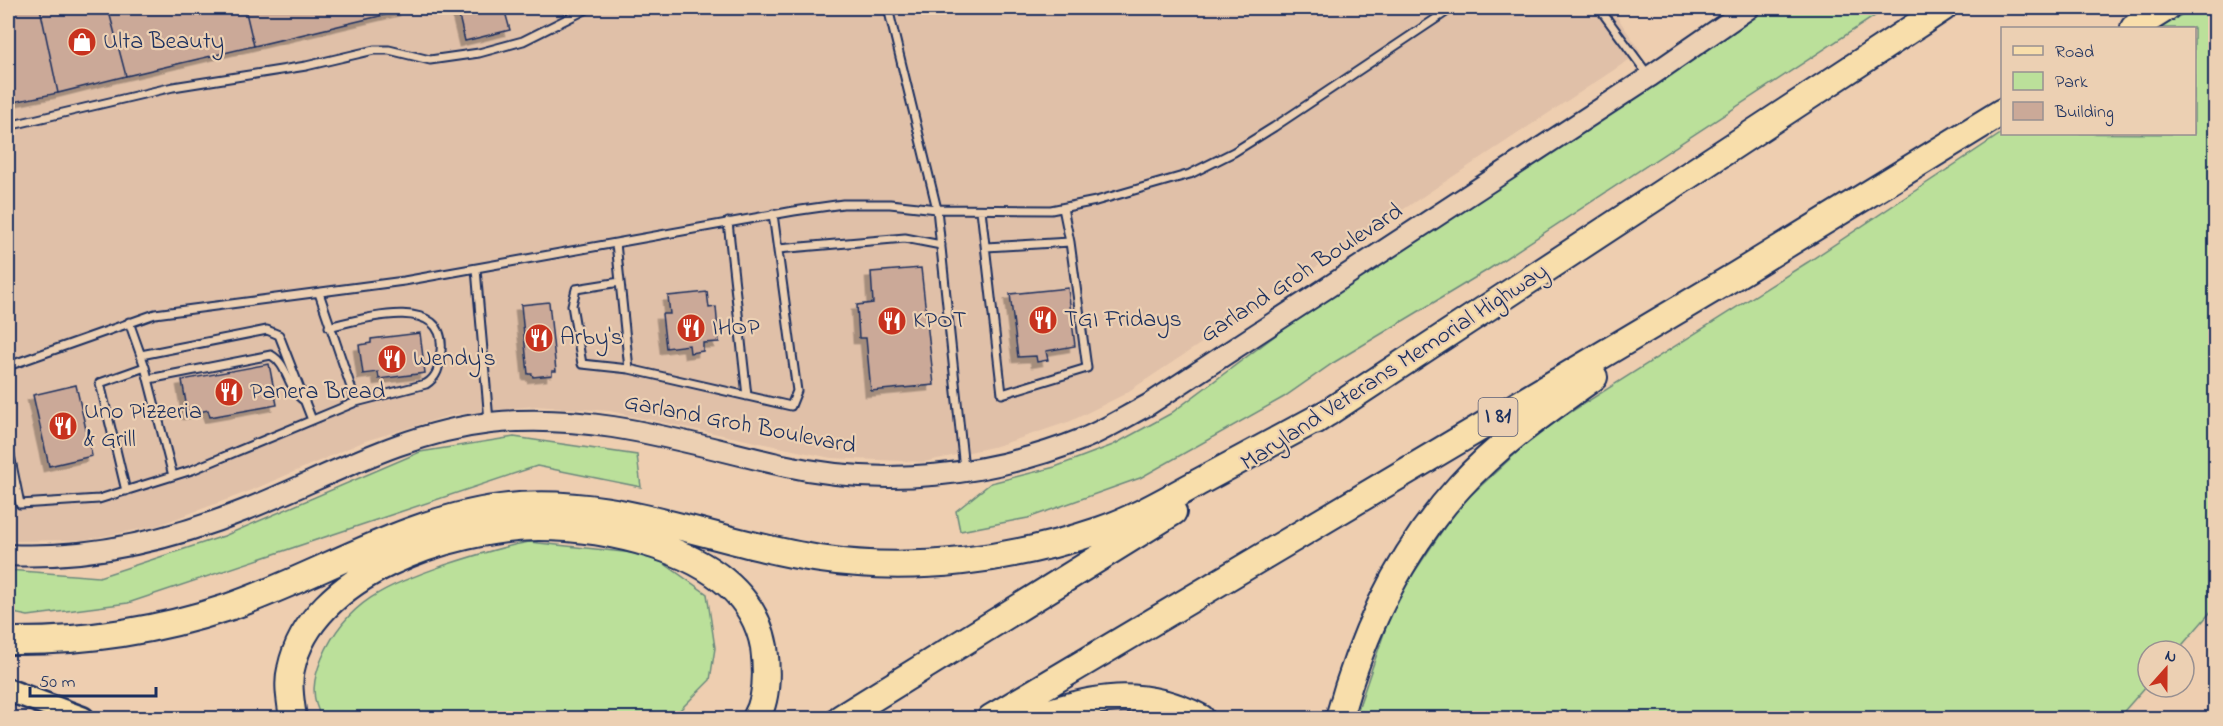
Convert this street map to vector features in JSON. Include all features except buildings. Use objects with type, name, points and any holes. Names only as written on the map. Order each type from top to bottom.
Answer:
[{"type":"highway","name":"Maryland Veterans Memorial Highway","points":[[841,718],[1066,581],[1329,412],[1943,8]]},
{"type":"highway","points":[[2136,27],[2166,8]]},
{"type":"highway","name":"I 81","points":[[991,718],[1735,276],[2001,113]]},
{"type":"highway","points":[[1339,718],[1350,676],[1372,620],[1404,561],[1428,525],[1461,485],[1540,416],[1735,276]]},
{"type":"highway","points":[[8,641],[108,637],[170,624],[227,607],[385,541],[446,519],[496,508],[538,504],[583,506],[627,513],[820,559],[915,565],[970,561],[1020,553],[1102,530],[1147,510],[1329,412]]},
{"type":"highway","points":[[293,718],[290,670],[300,642],[315,615],[342,590],[389,564],[450,539],[537,527],[580,528],[621,535],[675,551],[711,569],[735,590],[752,612],[762,636],[766,663],[765,689],[756,718]]},
{"type":"highway","points":[[1032,718],[1091,699],[1127,698],[1163,703],[1201,718]]},
{"type":"main road","points":[[8,690],[83,718]]},
{"type":"street","name":"Garland Groh Boulevard","points":[[8,555],[80,554],[129,547],[176,535],[245,510],[390,446],[438,432],[490,423],[547,420],[593,422],[636,429],[831,474],[918,477],[964,473],[1028,459],[1087,437],[1148,405],[1649,77],[1749,8]]},
{"type":"lane","points":[[8,126],[173,87],[306,66],[374,50],[389,50],[430,60],[479,53],[523,41],[589,8]]},
{"type":"lane","points":[[888,8],[937,209],[964,473]]},
{"type":"lane","points":[[8,366],[155,314],[319,293],[476,269],[773,214],[843,204],[890,204],[937,209],[981,210],[1063,208],[1190,174],[1234,152],[1452,8]]},
{"type":"lane","points":[[1599,8],[1649,77]]},
{"type":"lane","points":[[981,210],[1002,394],[1087,368],[1070,242],[1063,208]]},
{"type":"lane","points":[[620,282],[576,289],[572,305],[582,364],[629,369],[791,406],[796,391],[773,214]]},
{"type":"lane","points":[[728,222],[747,396]]},
{"type":"lane","points":[[777,249],[905,238],[941,245]]},
{"type":"lane","points":[[986,247],[1070,242]]},
{"type":"lane","points":[[616,243],[629,369]]},
{"type":"lane","points":[[476,269],[490,423]]},
{"type":"lane","points":[[319,293],[356,402]]},
{"type":"lane","points":[[8,445],[20,504],[99,499],[173,476],[356,402],[426,384],[434,379],[438,370],[441,345],[438,330],[428,319],[410,314],[363,318],[329,327]]},
{"type":"lane","points":[[129,322],[146,367],[173,476]]},
{"type":"lane","points":[[141,355],[267,330],[279,335],[312,420]]},
{"type":"lane","points":[[149,379],[271,355],[280,362],[295,395],[305,401]]},
{"type":"lane","points":[[126,491],[100,383],[146,367]]},
{"type":"shaded area","points":[[8,8],[1611,8],[1641,52],[1123,395],[1071,421],[997,446],[924,462],[831,458],[609,411],[534,406],[451,415],[365,441],[250,491],[156,526],[84,540],[8,541]]},
{"type":"green space","points":[[1764,8],[1887,8],[1486,271],[1333,363],[1284,397],[1140,478],[1028,518],[960,531],[956,511],[991,483],[1055,467],[1113,445],[1170,414],[1304,314]]},
{"type":"green space","points":[[2192,8],[2215,8],[2215,607],[2187,639],[2136,639],[2136,698],[2118,718],[1355,718],[1395,601],[1458,507],[1539,432],[1808,262],[2001,134],[2196,135],[2196,27],[2162,27]]},
{"type":"green space","points":[[514,437],[637,455],[641,487],[537,466],[128,603],[28,616],[8,612],[8,570],[99,577],[224,536],[420,452]]},
{"type":"green space","points":[[529,542],[652,555],[707,594],[715,648],[710,680],[672,718],[322,718],[314,695],[319,666],[332,638],[357,608],[389,588],[425,572],[487,552]]},
{"type":"place","name":"Ulta Beauty","points":[[82,42]]},
{"type":"place","name":"TGI Fridays","points":[[1043,320]]},
{"type":"place","name":"KPOT","points":[[892,321]]},
{"type":"place","name":"IHOP","points":[[691,328]]},
{"type":"place","name":"Arby's","points":[[539,338]]},
{"type":"place","name":"Wendy's","points":[[392,359]]},
{"type":"place","name":"Panera Bread","points":[[229,392]]},
{"type":"place","name":"Uno Pizzeria & Grill","points":[[63,426]]}]
